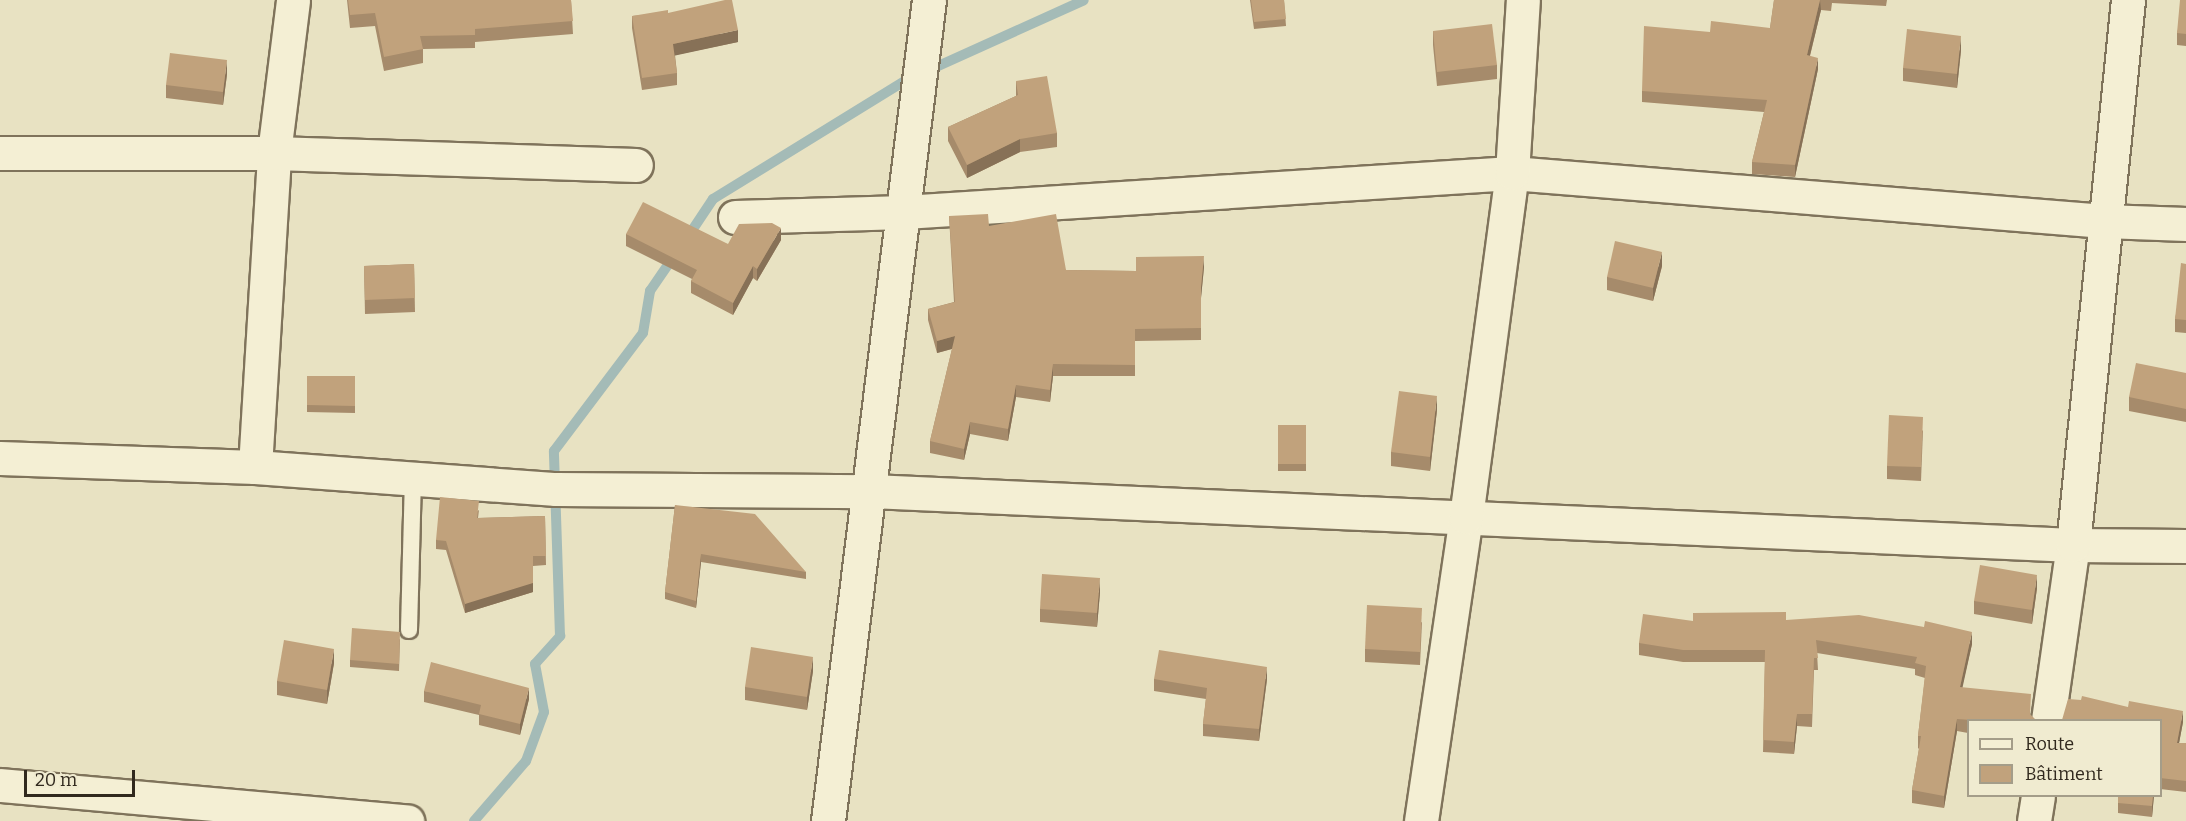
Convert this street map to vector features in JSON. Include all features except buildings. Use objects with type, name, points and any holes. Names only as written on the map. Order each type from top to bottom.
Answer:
[{"type":"street","points":[[255,467],[274,153],[293,0]]},
{"type":"street","points":[[828,821],[871,491],[929,0]]},
{"type":"street","points":[[1421,821],[1466,517],[1512,173],[1523,0]]},
{"type":"street","points":[[2049,719],[2073,544],[2127,0]]},
{"type":"street","points":[[0,153],[274,153],[636,165]]},
{"type":"street","points":[[735,217],[904,212],[1512,173],[2104,221],[2186,224]]},
{"type":"street","points":[[0,458],[255,467],[556,489],[871,491],[2073,544],[2186,546]]},
{"type":"street","points":[[0,785],[406,821]]},
{"type":"street","points":[[2034,821],[2038,797]]},
{"type":"lane","points":[[409,630],[414,477]]},
{"type":"waterway","points":[[687,238],[713,199],[905,81],[1084,0]]},
{"type":"waterway","points":[[474,821],[526,761],[544,712],[535,664],[560,636],[554,451],[643,333],[650,291],[674,256]]}]
